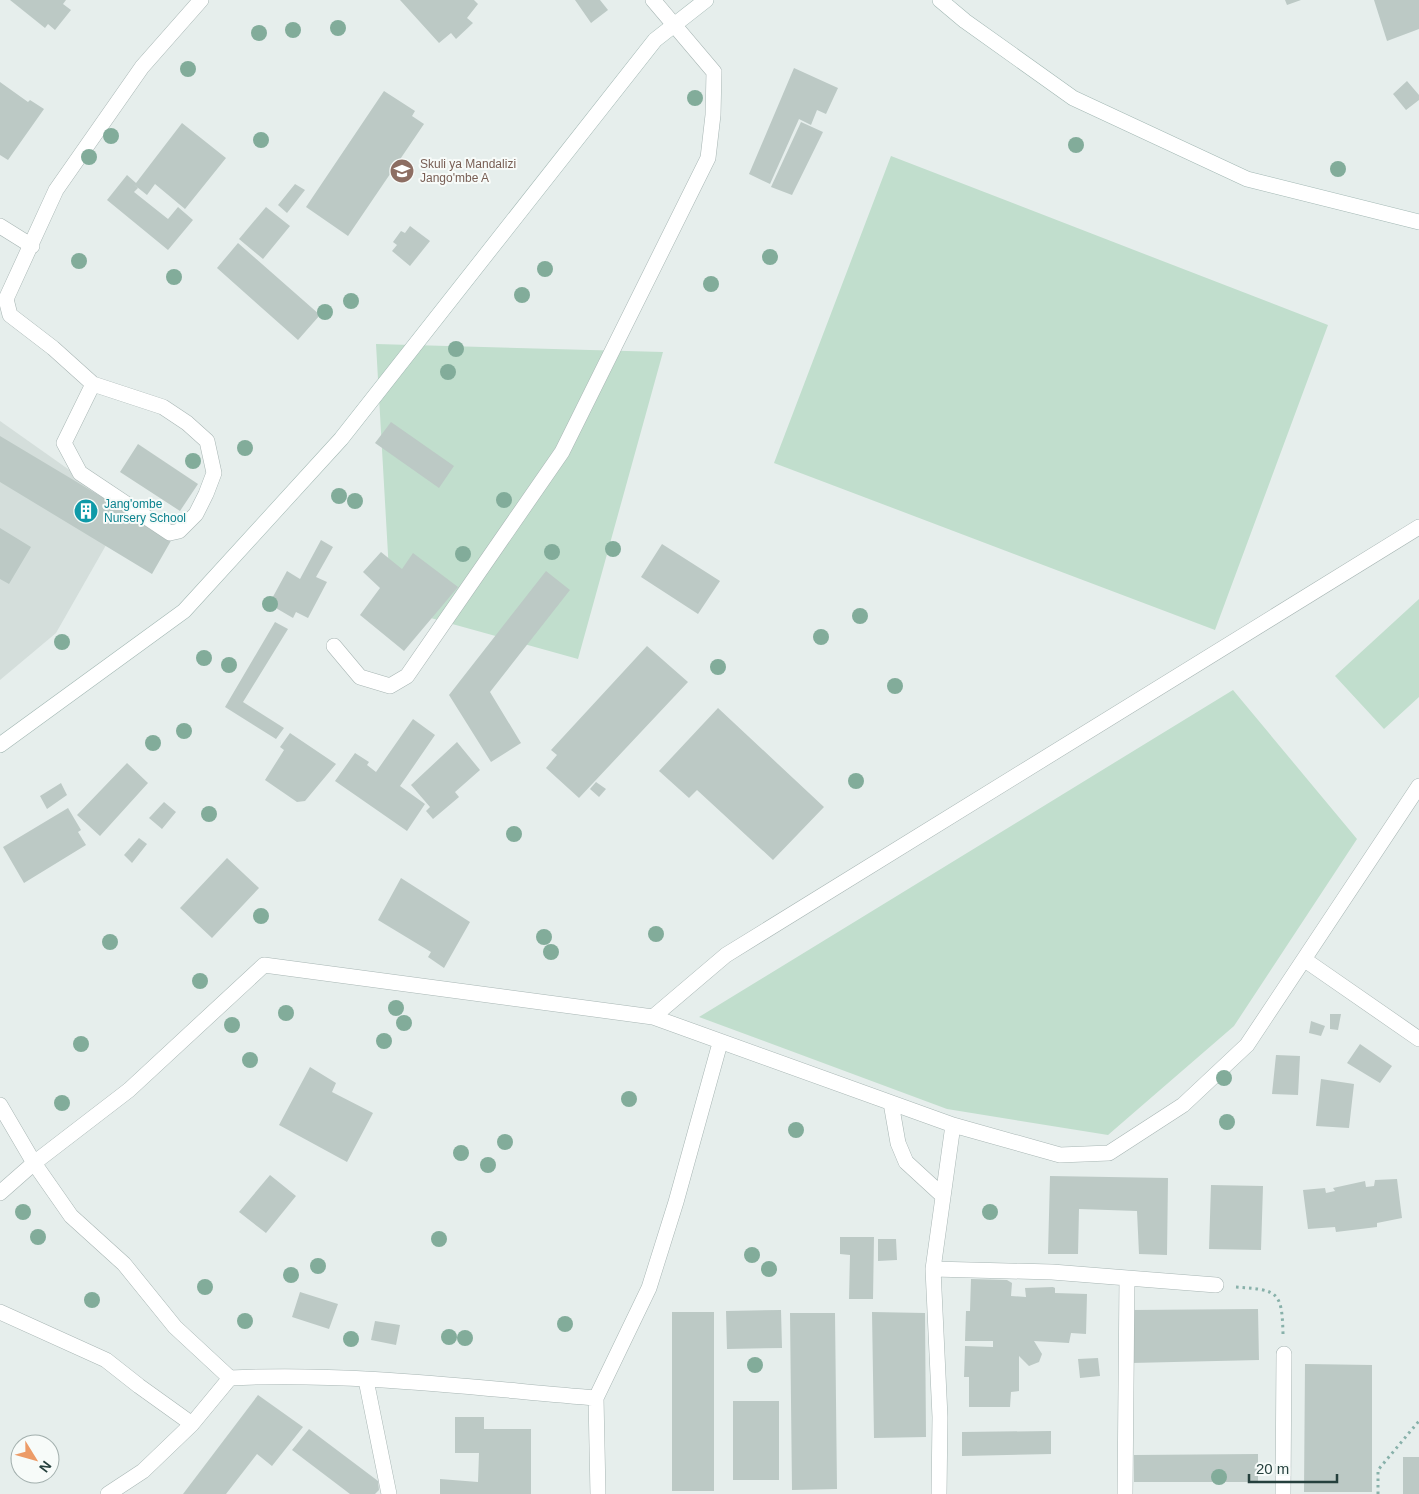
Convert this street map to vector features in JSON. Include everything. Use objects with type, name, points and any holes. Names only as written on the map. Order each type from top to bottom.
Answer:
[{"type":"street","points":[[93,384],[64,443],[80,474],[170,534],[179,531],[196,514],[214,472],[207,441],[187,423],[163,407],[93,384],[53,348],[10,315],[6,299],[32,246],[56,190],[142,67],[201,0]]},
{"type":"street","points":[[334,646],[360,677],[390,686],[407,676],[562,452],[708,158],[714,115],[714,72],[654,0]]},
{"type":"street","points":[[0,745],[184,612],[341,439],[655,40],[706,0]]},
{"type":"street","points":[[940,0],[964,21],[1073,98],[1151,135],[1247,179],[1419,222]]},
{"type":"street","points":[[0,226],[32,246]]},
{"type":"street","points":[[653,1018],[726,955],[1419,527]]},
{"type":"street","points":[[0,1192],[34,1163],[129,1090],[264,965],[653,1018],[953,1125],[1060,1155],[1109,1153],[1183,1106],[1246,1045],[1305,960],[1419,786]]},
{"type":"street","points":[[1305,960],[1419,1039]]},
{"type":"street","points":[[598,1494],[596,1398],[649,1288],[676,1202],[720,1043]]},
{"type":"street","points":[[891,1103],[898,1142],[906,1162],[943,1196]]},
{"type":"street","points":[[0,1105],[34,1163],[72,1216],[124,1264],[175,1327],[230,1378],[280,1376],[366,1380],[596,1398]]},
{"type":"street","points":[[939,1494],[940,1417],[934,1270],[953,1125]]},
{"type":"street","points":[[934,1270],[1003,1270],[1216,1285]]},
{"type":"street","points":[[1125,1494],[1127,1278]]},
{"type":"street","points":[[0,1312],[106,1360],[169,1409],[192,1424]]},
{"type":"street","points":[[1283,1494],[1284,1354]]},
{"type":"street","points":[[108,1494],[143,1471],[192,1424],[230,1378]]},
{"type":"street","points":[[366,1380],[389,1494]]},
{"type":"path","points":[[1216,1285],[1265,1289],[1275,1296],[1282,1306],[1284,1354]]},
{"type":"path","points":[[1378,1494],[1378,1470],[1419,1421]]},
{"type":"shaded area","points":[[0,421],[126,510],[56,633],[0,680]]},
{"type":"green space","points":[[891,156],[1328,325],[1215,630],[774,463]]},
{"type":"green space","points":[[376,344],[663,352],[578,659],[391,607]]},
{"type":"green space","points":[[1419,599],[1419,697],[1384,729],[1335,676]]},
{"type":"green space","points":[[1233,690],[1357,839],[1234,1026],[1108,1135],[947,1109],[699,1017]]},
{"type":"building","points":[[10,0],[66,0],[63,4],[71,10],[55,30],[48,24],[45,28]]},
{"type":"building","points":[[400,0],[474,0],[478,4],[467,18],[473,23],[456,39],[451,33],[439,43]]},
{"type":"building","points":[[575,0],[600,0],[608,10],[591,23]]},
{"type":"building","points":[[1285,0],[1301,0],[1287,5]]},
{"type":"building","points":[[1374,0],[1419,0],[1419,29],[1387,41]]},
{"type":"building","points":[[794,68],[838,88],[826,114],[817,110],[811,125],[799,119],[770,184],[749,174]]},
{"type":"building","points":[[1407,81],[1419,95],[1419,100],[1406,110],[1393,94]]},
{"type":"building","points":[[0,82],[28,102],[30,100],[44,109],[8,160],[0,155]]},
{"type":"building","points":[[384,91],[415,111],[412,116],[424,124],[348,236],[306,207]]},
{"type":"building","points":[[801,122],[823,132],[792,195],[771,187]]},
{"type":"building","points":[[182,123],[226,158],[185,209],[155,184],[147,195],[132,183],[138,188],[134,192],[168,219],[178,207],[193,220],[168,250],[107,200],[127,175],[136,183]]},
{"type":"building","points":[[295,184],[305,190],[287,213],[278,205]]},
{"type":"building","points":[[266,207],[290,226],[263,259],[239,239]]},
{"type":"building","points":[[410,226],[430,241],[410,266],[392,251],[397,245],[393,242],[401,231],[405,233]]},
{"type":"building","points":[[238,243],[320,315],[298,340],[217,268]]},
{"type":"building","points":[[391,422],[454,466],[439,488],[375,443]]},
{"type":"building","name":"Jang'ombe Nursery School","points":[[0,436],[172,539],[152,574],[0,482]]},
{"type":"building","points":[[138,444],[198,484],[180,511],[120,472]]},
{"type":"building","points":[[0,528],[31,547],[9,584],[0,579]]},
{"type":"building","points":[[321,540],[333,547],[316,577],[327,582],[308,618],[296,612],[293,618],[269,604],[287,571],[300,579]]},
{"type":"building","points":[[662,544],[720,581],[698,614],[641,577]]},
{"type":"building","points":[[381,552],[402,569],[413,553],[458,587],[404,651],[360,615],[380,588],[363,572]]},
{"type":"building","points":[[546,571],[570,590],[490,692],[521,743],[491,762],[449,695]]},
{"type":"building","points":[[275,622],[288,629],[243,702],[284,728],[276,739],[225,707]]},
{"type":"building","points":[[647,646],[688,682],[579,798],[546,768],[557,755],[551,750]]},
{"type":"building","points":[[718,708],[824,807],[773,860],[697,790],[689,798],[659,771]]},
{"type":"building","points":[[413,719],[435,735],[400,786],[425,804],[407,831],[335,781],[355,753],[369,762],[367,765],[376,772]]},
{"type":"building","points":[[290,733],[336,764],[305,801],[297,802],[265,780],[284,750],[280,747]]},
{"type":"building","points":[[457,742],[480,770],[455,792],[459,797],[433,819],[426,811],[430,807],[411,785]]},
{"type":"building","points":[[127,763],[148,783],[100,836],[77,815]]},
{"type":"building","points":[[596,782],[606,789],[599,797],[590,789]]},
{"type":"building","points":[[61,783],[67,795],[47,809],[40,796]]},
{"type":"building","points":[[164,802],[176,812],[162,829],[149,818]]},
{"type":"building","points":[[68,808],[81,830],[78,832],[86,845],[24,883],[3,847]]},
{"type":"building","points":[[139,838],[147,844],[132,863],[124,855]]},
{"type":"building","points":[[227,858],[259,888],[212,938],[180,908]]},
{"type":"building","points":[[401,878],[470,922],[444,968],[428,957],[431,952],[378,920]]},
{"type":"building","points":[[1330,1014],[1341,1014],[1338,1030],[1330,1029]]},
{"type":"building","points":[[1311,1021],[1325,1026],[1321,1036],[1309,1033]]},
{"type":"building","points":[[1360,1044],[1392,1066],[1380,1083],[1347,1063]]},
{"type":"building","points":[[1276,1055],[1300,1056],[1298,1095],[1272,1094]]},
{"type":"building","points":[[310,1067],[336,1083],[332,1092],[373,1113],[347,1162],[279,1125]]},
{"type":"building","points":[[1321,1079],[1354,1084],[1349,1128],[1316,1126]]},
{"type":"building","points":[[270,1175],[296,1196],[266,1233],[239,1212]]},
{"type":"building","points":[[1050,1176],[1168,1178],[1167,1255],[1139,1254],[1137,1211],[1079,1209],[1078,1254],[1048,1254]]},
{"type":"building","points":[[1397,1179],[1402,1218],[1377,1223],[1377,1227],[1336,1232],[1335,1227],[1308,1229],[1303,1190],[1325,1188],[1326,1193],[1335,1191],[1333,1188],[1365,1181],[1366,1187],[1374,1186],[1375,1180]]},
{"type":"building","points":[[1211,1185],[1263,1186],[1261,1250],[1209,1249]]},
{"type":"building","points":[[840,1237],[874,1237],[873,1299],[849,1299],[850,1255],[840,1254]]},
{"type":"building","points":[[878,1239],[896,1239],[897,1260],[878,1261]]},
{"type":"building","points":[[971,1279],[1007,1280],[1012,1283],[1011,1296],[1026,1297],[1025,1288],[1053,1287],[1055,1288],[1055,1293],[1087,1294],[1086,1334],[1071,1333],[1069,1343],[1034,1341],[1042,1354],[1039,1362],[1029,1366],[1019,1356],[1019,1391],[1011,1392],[1010,1407],[969,1407],[969,1377],[964,1377],[965,1346],[993,1347],[993,1341],[965,1341],[966,1311],[970,1311]]},
{"type":"building","points":[[300,1292],[338,1304],[329,1329],[292,1317]]},
{"type":"building","points":[[1258,1309],[1259,1360],[1131,1363],[1132,1310]]},
{"type":"building","points":[[781,1310],[782,1348],[727,1349],[726,1311]]},
{"type":"building","points":[[672,1312],[714,1312],[714,1491],[672,1491]]},
{"type":"building","points":[[872,1312],[925,1313],[926,1437],[874,1438]]},
{"type":"building","points":[[790,1313],[835,1313],[837,1489],[792,1490]]},
{"type":"building","points":[[375,1321],[400,1325],[396,1345],[371,1340]]},
{"type":"building","points":[[1098,1358],[1100,1376],[1080,1378],[1078,1359]]},
{"type":"building","points":[[1305,1364],[1372,1365],[1372,1492],[1304,1492]]},
{"type":"building","points":[[258,1395],[303,1427],[272,1466],[257,1454],[226,1494],[183,1494]]},
{"type":"building","points":[[733,1401],[779,1401],[779,1480],[733,1480]]},
{"type":"building","points":[[455,1417],[484,1417],[484,1429],[531,1429],[531,1494],[440,1494],[440,1479],[478,1482],[479,1453],[455,1453]]},
{"type":"building","points":[[309,1429],[378,1481],[379,1490],[375,1494],[350,1494],[292,1450]]},
{"type":"building","points":[[1051,1431],[1051,1454],[962,1456],[962,1432]]},
{"type":"building","points":[[1258,1454],[1258,1482],[1134,1482],[1134,1455]]},
{"type":"building","points":[[1403,1457],[1419,1457],[1419,1494],[1403,1494]]},
{"type":"place","name":"Skuli ya Mandalizi Jango'mbe A","points":[[402,171]]},
{"type":"place","name":"Jang'ombe Nursery School","points":[[86,511]]}]
